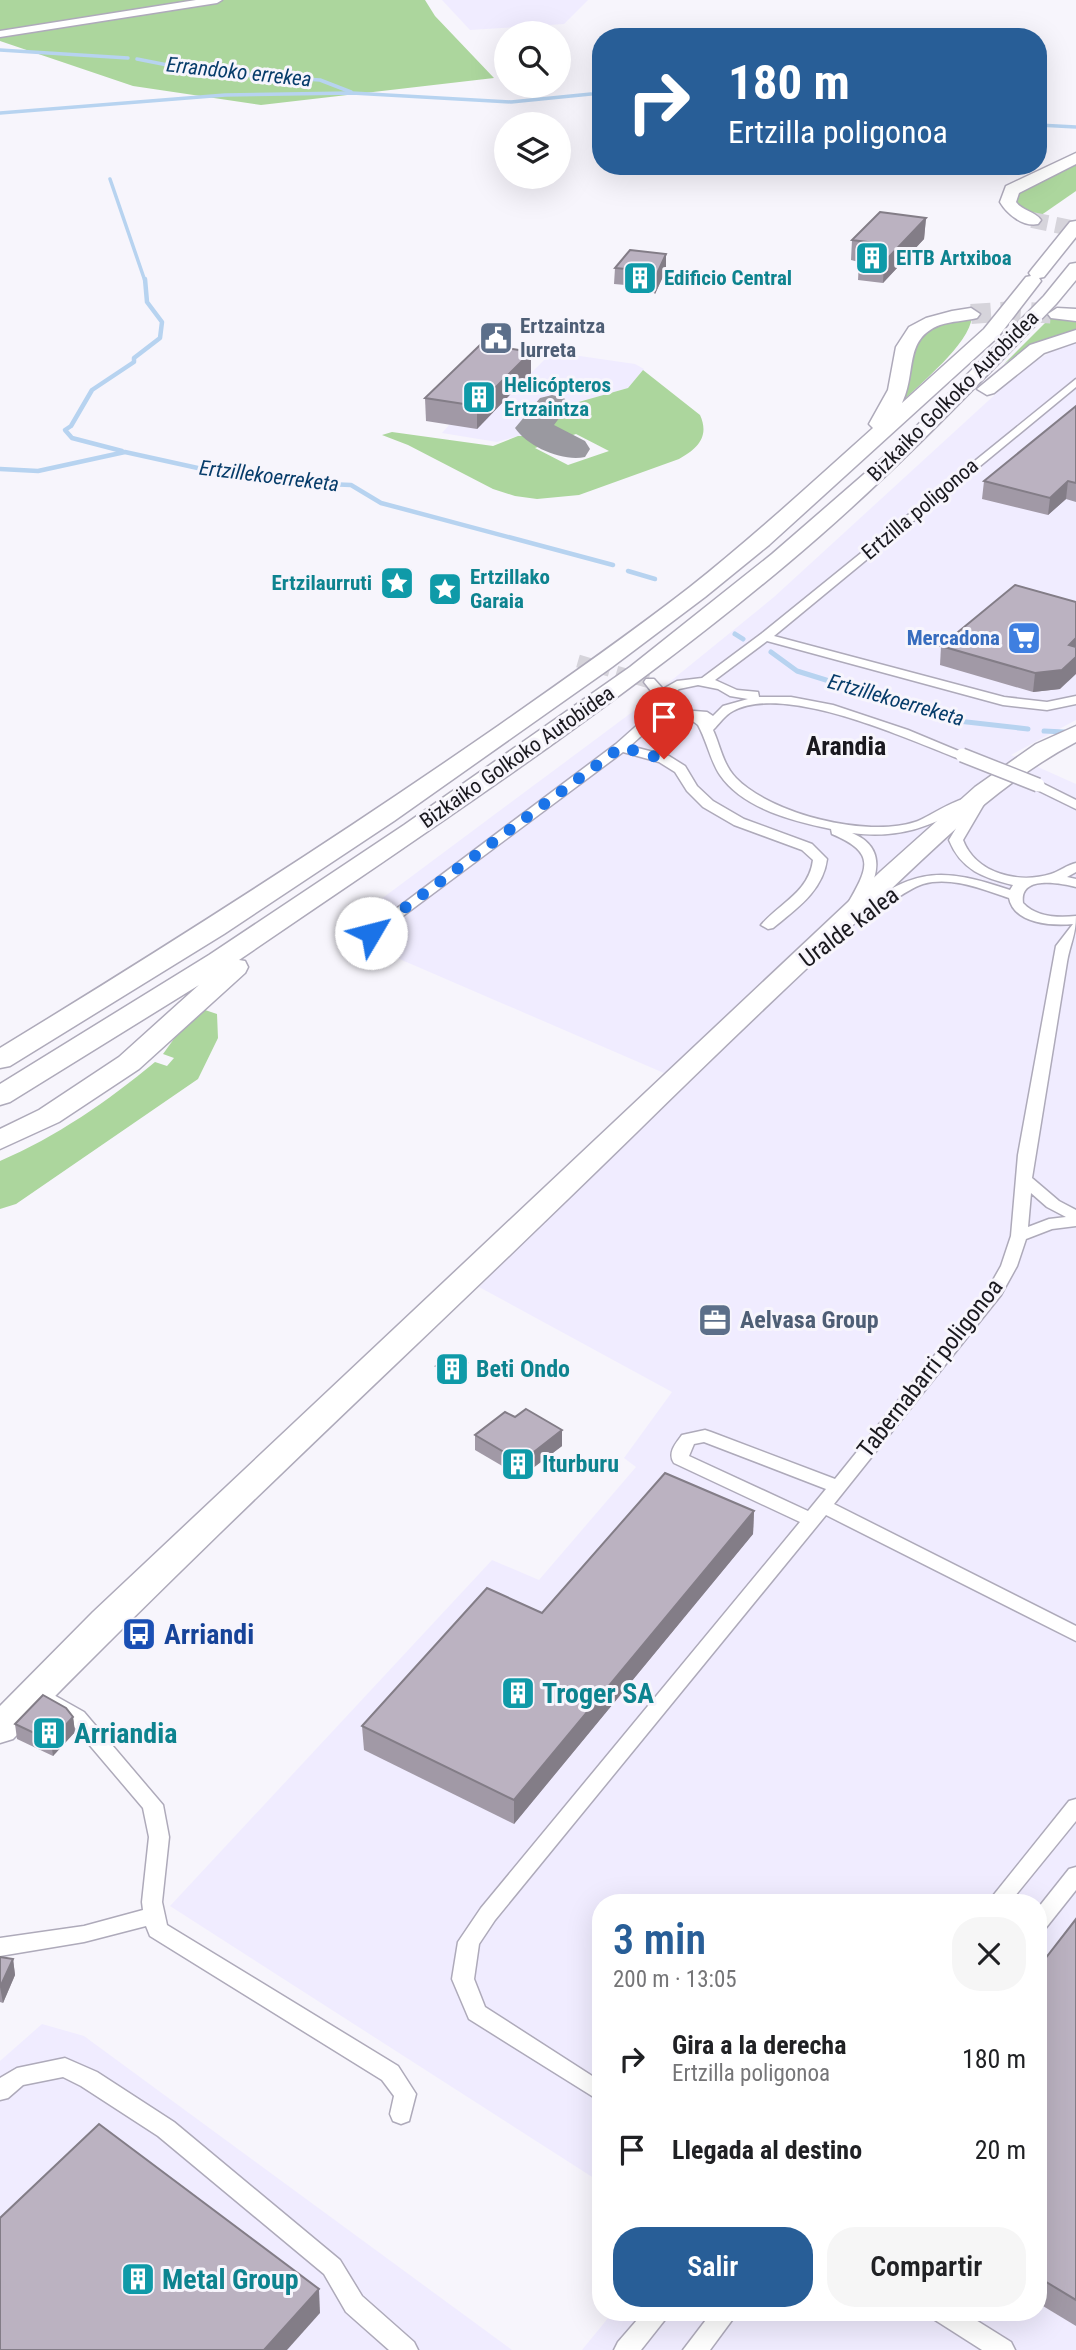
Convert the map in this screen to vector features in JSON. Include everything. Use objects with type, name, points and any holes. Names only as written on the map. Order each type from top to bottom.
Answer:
[{"type":"highway","points":[[1047,172],[1076,158]]},
{"type":"highway","points":[[1032,220],[1012,209],[1008,202],[1012,190],[1042,175]]},
{"type":"highway","name":"Bizkaiko Golkoko Autobidea","points":[[0,1060],[215,928],[385,816],[604,662],[750,549],[992,333],[1076,226]]},
{"type":"highway","name":"Bizkaiko Golkoko Autobidea","points":[[0,1096],[219,961],[414,830],[638,672],[780,559],[908,446],[1050,300],[1076,268]]},
{"type":"highway","points":[[858,453],[887,413],[901,383],[905,346],[913,334],[939,320],[971,314]]},
{"type":"highway","points":[[908,446],[933,435],[1014,365],[1037,349],[1076,335]]},
{"type":"highway","points":[[0,1729],[106,1621],[849,914],[984,792],[1045,749],[1076,733]]},
{"type":"highway","points":[[0,1140],[49,1116],[129,1063],[236,967],[335,895],[414,830]]},
{"type":"highway","points":[[0,1037],[215,928]]},
{"type":"highway","points":[[0,1710],[106,1621]]},
{"type":"street","points":[[0,34],[217,0]]},
{"type":"street","name":"Ertzilla poligonoa","points":[[704,682],[765,637],[1076,382]]},
{"type":"street","points":[[765,637],[1003,701],[1047,706],[1076,700]]},
{"type":"street","points":[[723,668],[719,680],[733,700]]},
{"type":"street","points":[[680,714],[650,682],[678,685],[704,682],[722,686]]},
{"type":"street","points":[[371,933],[641,731],[654,719],[665,701],[665,693],[678,685]]},
{"type":"street","points":[[707,728],[733,700],[774,698],[821,706],[962,755],[1038,785],[1076,805]]},
{"type":"street","points":[[654,719],[680,714],[720,714]]},
{"type":"street","points":[[697,716],[707,728],[718,764],[731,781],[767,804],[822,823],[859,843],[868,852],[873,863],[870,877],[849,914]]},
{"type":"street","points":[[621,747],[664,759],[680,769],[692,789],[708,804],[739,822],[807,848],[820,859],[821,871],[804,892],[768,925]]},
{"type":"street","points":[[822,823],[858,829],[904,829],[926,824],[984,792]]},
{"type":"street","points":[[984,792],[956,840],[959,852],[968,863],[1019,890],[1076,867]]},
{"type":"street","name":"Uralde kalea","points":[[770,988],[888,893],[913,880],[961,878],[1019,890]]},
{"type":"street","points":[[1053,878],[1076,883]]},
{"type":"street","points":[[1019,890],[1016,903],[1022,910],[1045,920],[1076,920]]},
{"type":"street","points":[[1045,920],[1067,950]]},
{"type":"street","points":[[1067,950],[1076,928]]},
{"type":"street","name":"Tabernabarri poligonoa","points":[[592,2087],[477,2012],[463,1979],[469,1942],[505,1893],[995,1291],[1009,1266],[1019,1236],[1026,1181],[1026,1155],[1067,950]]},
{"type":"street","points":[[1026,1181],[1076,1219]]},
{"type":"street","points":[[1019,1236],[1049,1224],[1076,1219]]},
{"type":"street","points":[[838,1486],[705,1436],[688,1439],[681,1450],[680,1458],[694,1467],[817,1513],[1076,1634]]},
{"type":"street","points":[[37,1691],[76,1717],[153,1805],[159,1837],[152,1902],[157,1930],[390,2073],[405,2094],[401,2114]]},
{"type":"street","points":[[1005,1894],[1076,1807]]},
{"type":"street","points":[[1047,1912],[1076,1875]]},
{"type":"street","points":[[0,1947],[84,1934],[154,1916]]},
{"type":"street","points":[[0,2091],[17,2077],[65,2067],[89,2079],[166,2129],[332,2267],[354,2304],[406,2350]]},
{"type":"street","points":[[626,2350],[651,2321]]},
{"type":"street","points":[[695,2350],[719,2321]]},
{"type":"street","points":[[957,2321],[1003,2350]]},
{"type":"shaded area","points":[[442,0],[588,0],[567,21],[494,21],[494,28],[470,30]]},
{"type":"shaded area","points":[[1076,341],[1076,720],[1011,755],[1076,784],[1076,2350],[582,2350],[606,2321],[1047,2321],[1047,1894],[592,1894],[592,2177],[170,1906],[492,1560],[539,1580],[636,1467],[624,1458],[672,1392],[479,1287],[687,1083],[337,932],[635,710],[774,597],[1024,368],[1059,347]]},
{"type":"shaded area","points":[[566,354],[635,364],[644,369],[628,388],[561,407],[541,428],[564,438],[546,444],[542,440],[518,436],[497,442],[442,433],[450,424],[477,428],[547,357]]},
{"type":"shaded area","points":[[42,2024],[84,2036],[512,2350],[0,2350],[0,2061]]},
{"type":"green space","points":[[0,0],[425,0],[435,16],[494,78],[261,105],[133,86],[0,41]]},
{"type":"green space","points":[[1076,162],[1076,191],[1037,218],[1027,214],[1015,202],[1016,194],[1026,187]]},
{"type":"green space","points":[[1052,316],[1076,317],[1076,330],[1025,349],[1004,364]]},
{"type":"green space","points":[[972,317],[969,328],[953,351],[901,403],[910,376],[912,346],[916,338],[941,322]]},
{"type":"green space","points":[[643,370],[700,415],[703,430],[700,442],[679,459],[579,495],[537,499],[515,496],[493,489],[408,445],[382,435],[392,432],[493,446],[518,436],[533,436],[546,444],[535,448],[568,465],[609,451],[576,434],[564,438],[541,428],[561,407],[628,388]]},
{"type":"green space","points":[[205,1010],[217,1014],[218,1038],[198,1079],[16,1204],[0,1209],[0,1161],[81,1117],[155,1062],[167,1066],[174,1058],[163,1054],[176,1036]]},
{"type":"building","points":[[880,212],[926,218],[884,262],[859,259],[875,243],[852,240]]},
{"type":"building","points":[[630,250],[666,254],[655,278],[648,271],[615,268]]},
{"type":"building","points":[[481,344],[531,352],[477,406],[425,398]]},
{"type":"building","points":[[1076,406],[1076,483],[1068,481],[1050,498],[984,481]]},
{"type":"building","name":"Mercadona","points":[[1015,585],[1076,602],[1076,638],[1069,645],[1076,647],[1076,657],[1062,670],[1035,673],[941,646]]},
{"type":"building","points":[[449,1355],[467,1363],[454,1375],[436,1366]]},
{"type":"building","points":[[526,1409],[562,1430],[521,1462],[475,1435],[505,1412],[515,1417]]},
{"type":"building","name":"Troger SA","points":[[665,1473],[754,1511],[514,1800],[362,1726],[487,1588],[542,1613]]},
{"type":"building","points":[[43,1695],[66,1708],[73,1717],[51,1741],[15,1724]]},
{"type":"building","points":[[1076,1919],[1076,2300],[1047,2282],[1047,1956]]},
{"type":"building","points":[[0,1957],[13,1959],[0,1987]]},
{"type":"building","name":"Metal Group","points":[[99,2124],[319,2289],[264,2350],[0,2350],[0,2218]]},
{"type":"waterway","name":"Errandoko errekea","points":[[0,50],[128,58]]},
{"type":"waterway","name":"Errandoko errekea","points":[[137,59],[203,72],[320,80],[351,92]]},
{"type":"waterway","points":[[0,113],[225,95],[352,93],[511,102],[591,94]]},
{"type":"waterway","name":"Errandoko errekea","points":[[1047,125],[1076,127]]},
{"type":"waterway","points":[[110,179],[145,281]]},
{"type":"waterway","points":[[122,451],[72,438],[65,430],[71,426],[92,390],[134,362],[134,358],[160,338],[162,322],[147,302],[145,279]]},
{"type":"waterway","name":"Ertzillekoerreketa","points":[[0,469],[38,471],[125,452],[225,474],[302,483],[351,485],[381,503],[613,565]]},
{"type":"waterway","name":"Ertzillekoerreketa","points":[[628,571],[655,579]]},
{"type":"waterway","name":"Ertzillekoerreketa","points":[[735,634],[743,639]]},
{"type":"waterway","name":"Ertzillekoerreketa","points":[[771,652],[797,671],[958,721],[1028,729]]},
{"type":"waterway","name":"Ertzillekoerreketa","points":[[1044,731],[1064,732]]},
{"type":"taxiway","points":[[552,405],[533,428],[572,449]]},
{"type":"tunnel","points":[[1032,220],[1076,229]]},
{"type":"tunnel","points":[[971,314],[1014,311],[1057,314]]},
{"type":"tunnel","points":[[578,661],[650,682]]},
{"type":"place","name":"EITB Artxiboa","points":[[872,258]]},
{"type":"place","name":"Edificio Central","points":[[640,278]]},
{"type":"place","name":"Ertzaintza Iurreta","points":[[496,338]]},
{"type":"place","name":"Helicópteros Ertzaintza","points":[[479,397]]},
{"type":"place","name":"Ertzilaurruti","points":[[397,583]]},
{"type":"place","name":"Ertzillako Garaia","points":[[445,589]]},
{"type":"place","name":"Mercadona","points":[[1024,638]]},
{"type":"place","name":"Aelvasa Group","points":[[715,1320]]},
{"type":"place","name":"Beti Ondo","points":[[452,1369]]},
{"type":"place","name":"Iturburu","points":[[518,1464]]},
{"type":"place","name":"Arriandi","points":[[139,1634]]},
{"type":"place","name":"Troger SA","points":[[518,1693]]},
{"type":"place","name":"Arriandia","points":[[49,1733]]},
{"type":"place","name":"Metal Group","points":[[138,2279]]},
{"type":"district","name":"Arandia","points":[[846,746]]},
{"type":"route","points":[[371,933],[621,747],[664,759]]}]
